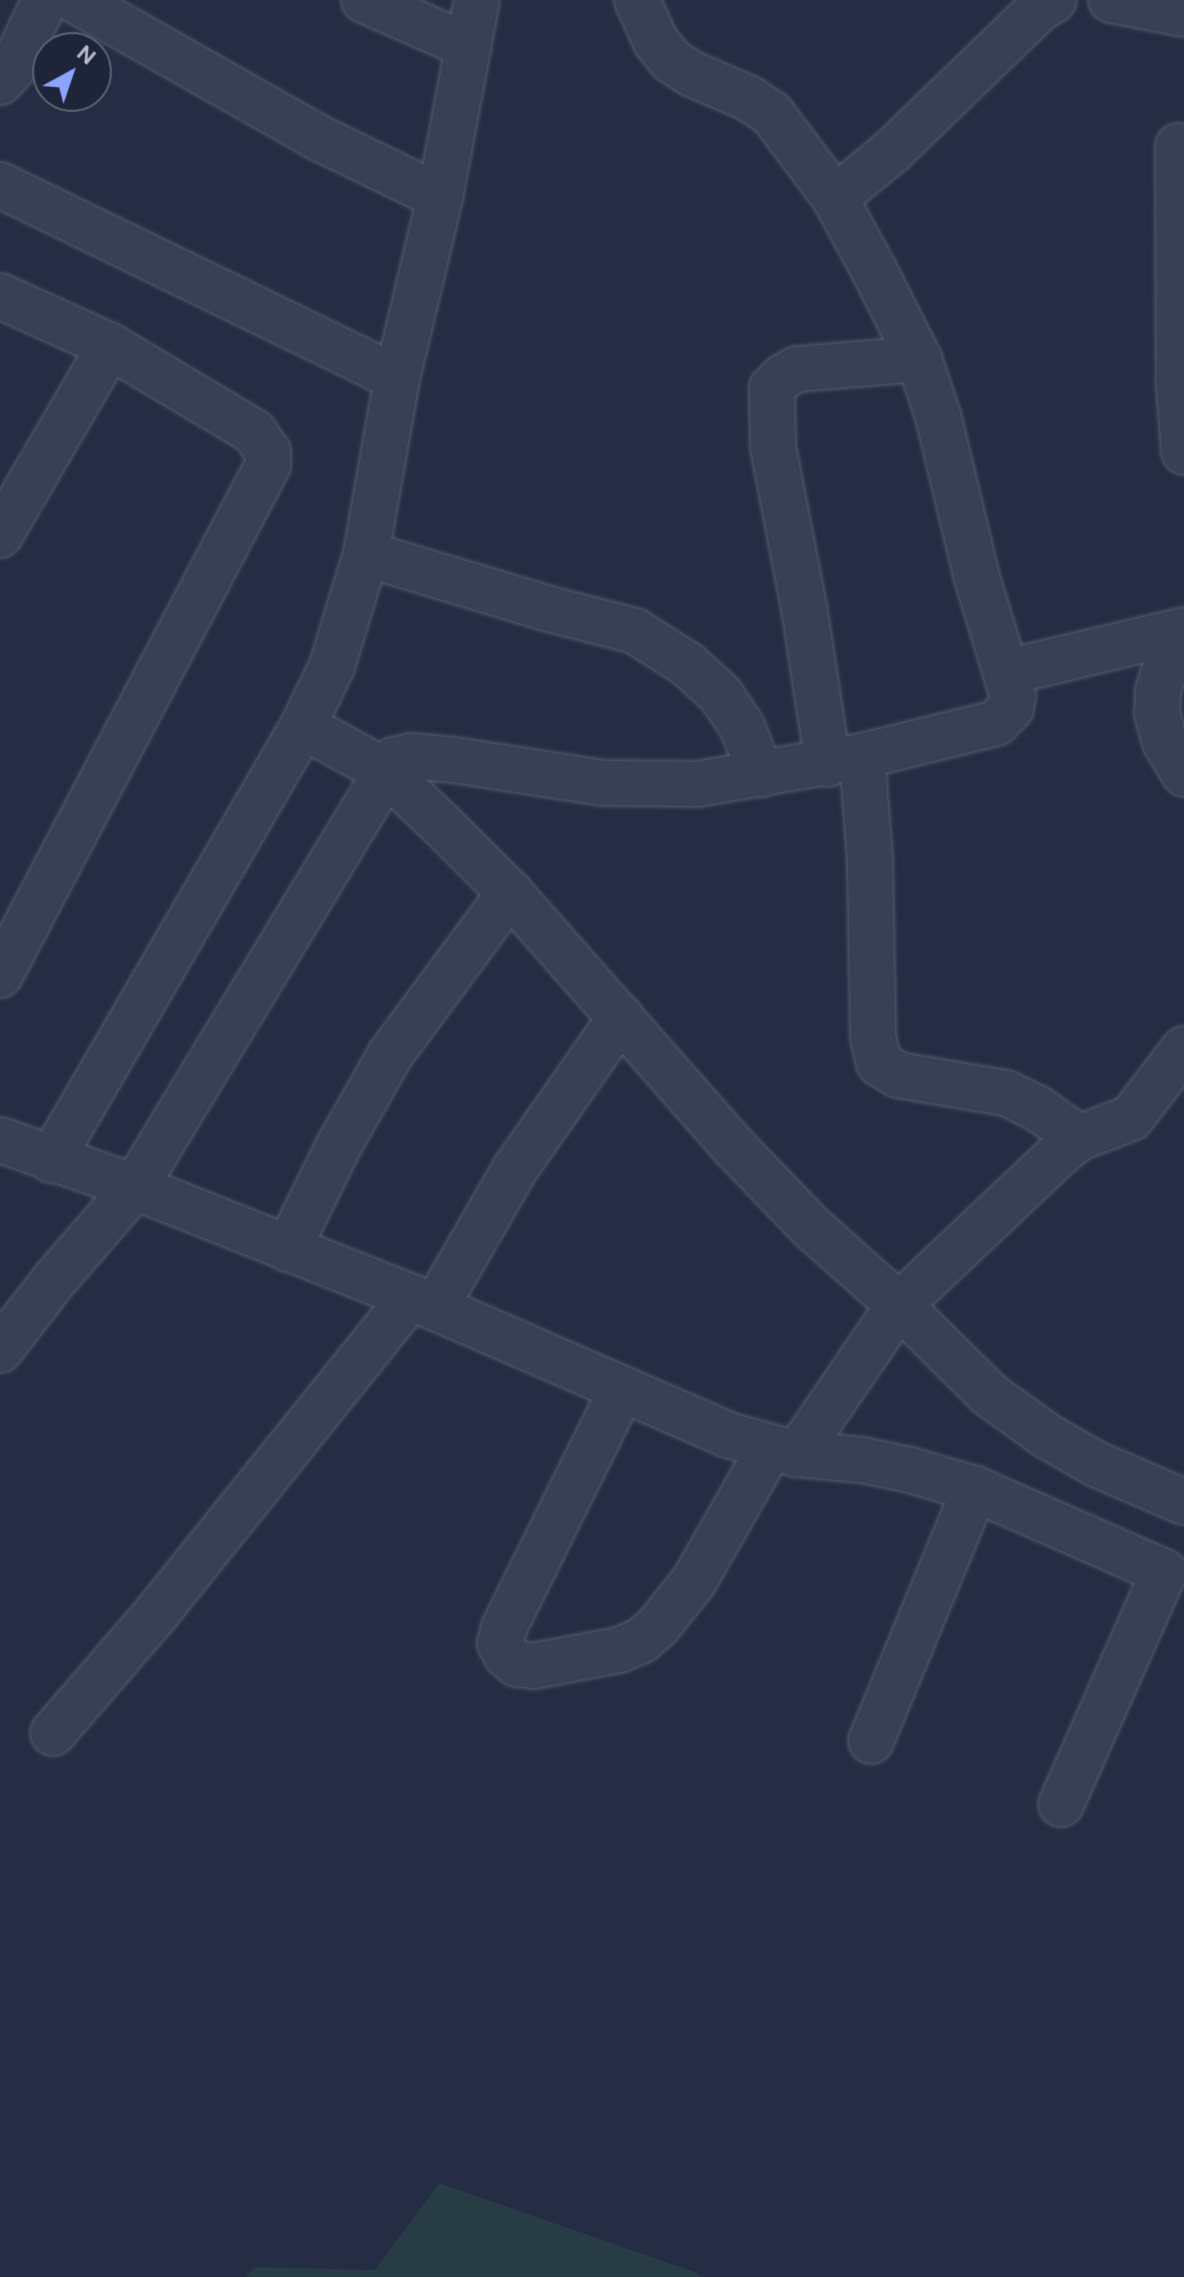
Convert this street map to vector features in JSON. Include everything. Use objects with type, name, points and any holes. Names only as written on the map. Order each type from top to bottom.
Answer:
[{"type":"street","points":[[0,82],[12,69],[45,0]]},
{"type":"street","points":[[75,0],[315,136],[440,197]]},
{"type":"street","points":[[364,0],[468,46]]},
{"type":"street","points":[[51,1160],[303,726],[332,666],[366,554],[397,378],[440,197],[477,0]]},
{"type":"street","points":[[0,1350],[55,1279],[135,1187],[394,760],[411,756],[603,783],[652,786],[761,774],[845,760],[996,723],[1011,708],[1013,696],[1007,672],[977,578],[954,474],[919,359],[835,198],[772,114],[750,99],[692,74],[672,61],[656,42],[637,0]]},
{"type":"street","points":[[835,198],[891,152],[1039,9],[1054,0]]},
{"type":"street","points":[[1111,0],[1184,14]]},
{"type":"street","points":[[1178,146],[1184,452]]},
{"type":"street","points":[[0,185],[397,378]]},
{"type":"street","points":[[0,296],[110,346],[254,432],[268,452],[268,465],[0,975]]},
{"type":"street","points":[[0,535],[110,346]]},
{"type":"street","points":[[919,359],[797,369],[772,388],[773,447],[805,613],[845,760],[873,933],[873,1037],[879,1063],[898,1075],[1006,1093],[1037,1108],[1079,1138]]},
{"type":"street","points":[[366,554],[549,609],[635,631],[687,664],[720,694],[742,727],[761,774]]},
{"type":"street","points":[[1007,672],[1180,632]]},
{"type":"street","points":[[1180,632],[1158,691],[1157,714],[1165,742],[1184,774]]},
{"type":"street","points":[[303,726],[386,772],[510,893],[735,1148],[811,1227],[899,1305],[990,1395],[1047,1436],[1096,1464],[1184,1502]]},
{"type":"street","points":[[288,1249],[338,1147],[390,1055],[510,893]]},
{"type":"street","points":[[53,1733],[423,1302],[621,1017]]},
{"type":"street","points":[[622,1389],[504,1628],[500,1643],[506,1655],[517,1664],[533,1666],[619,1650],[642,1640],[658,1626],[694,1581],[784,1451],[899,1305],[1079,1138],[1131,1118],[1184,1049]]},
{"type":"street","points":[[0,1140],[135,1187],[423,1302],[713,1429],[784,1451],[862,1460],[975,1489],[1174,1572],[1061,1804]]},
{"type":"street","points":[[871,1741],[975,1489]]},
{"type":"shaded area","points":[[439,2183],[700,2274],[699,2277],[246,2277],[254,2267],[375,2270]]}]
